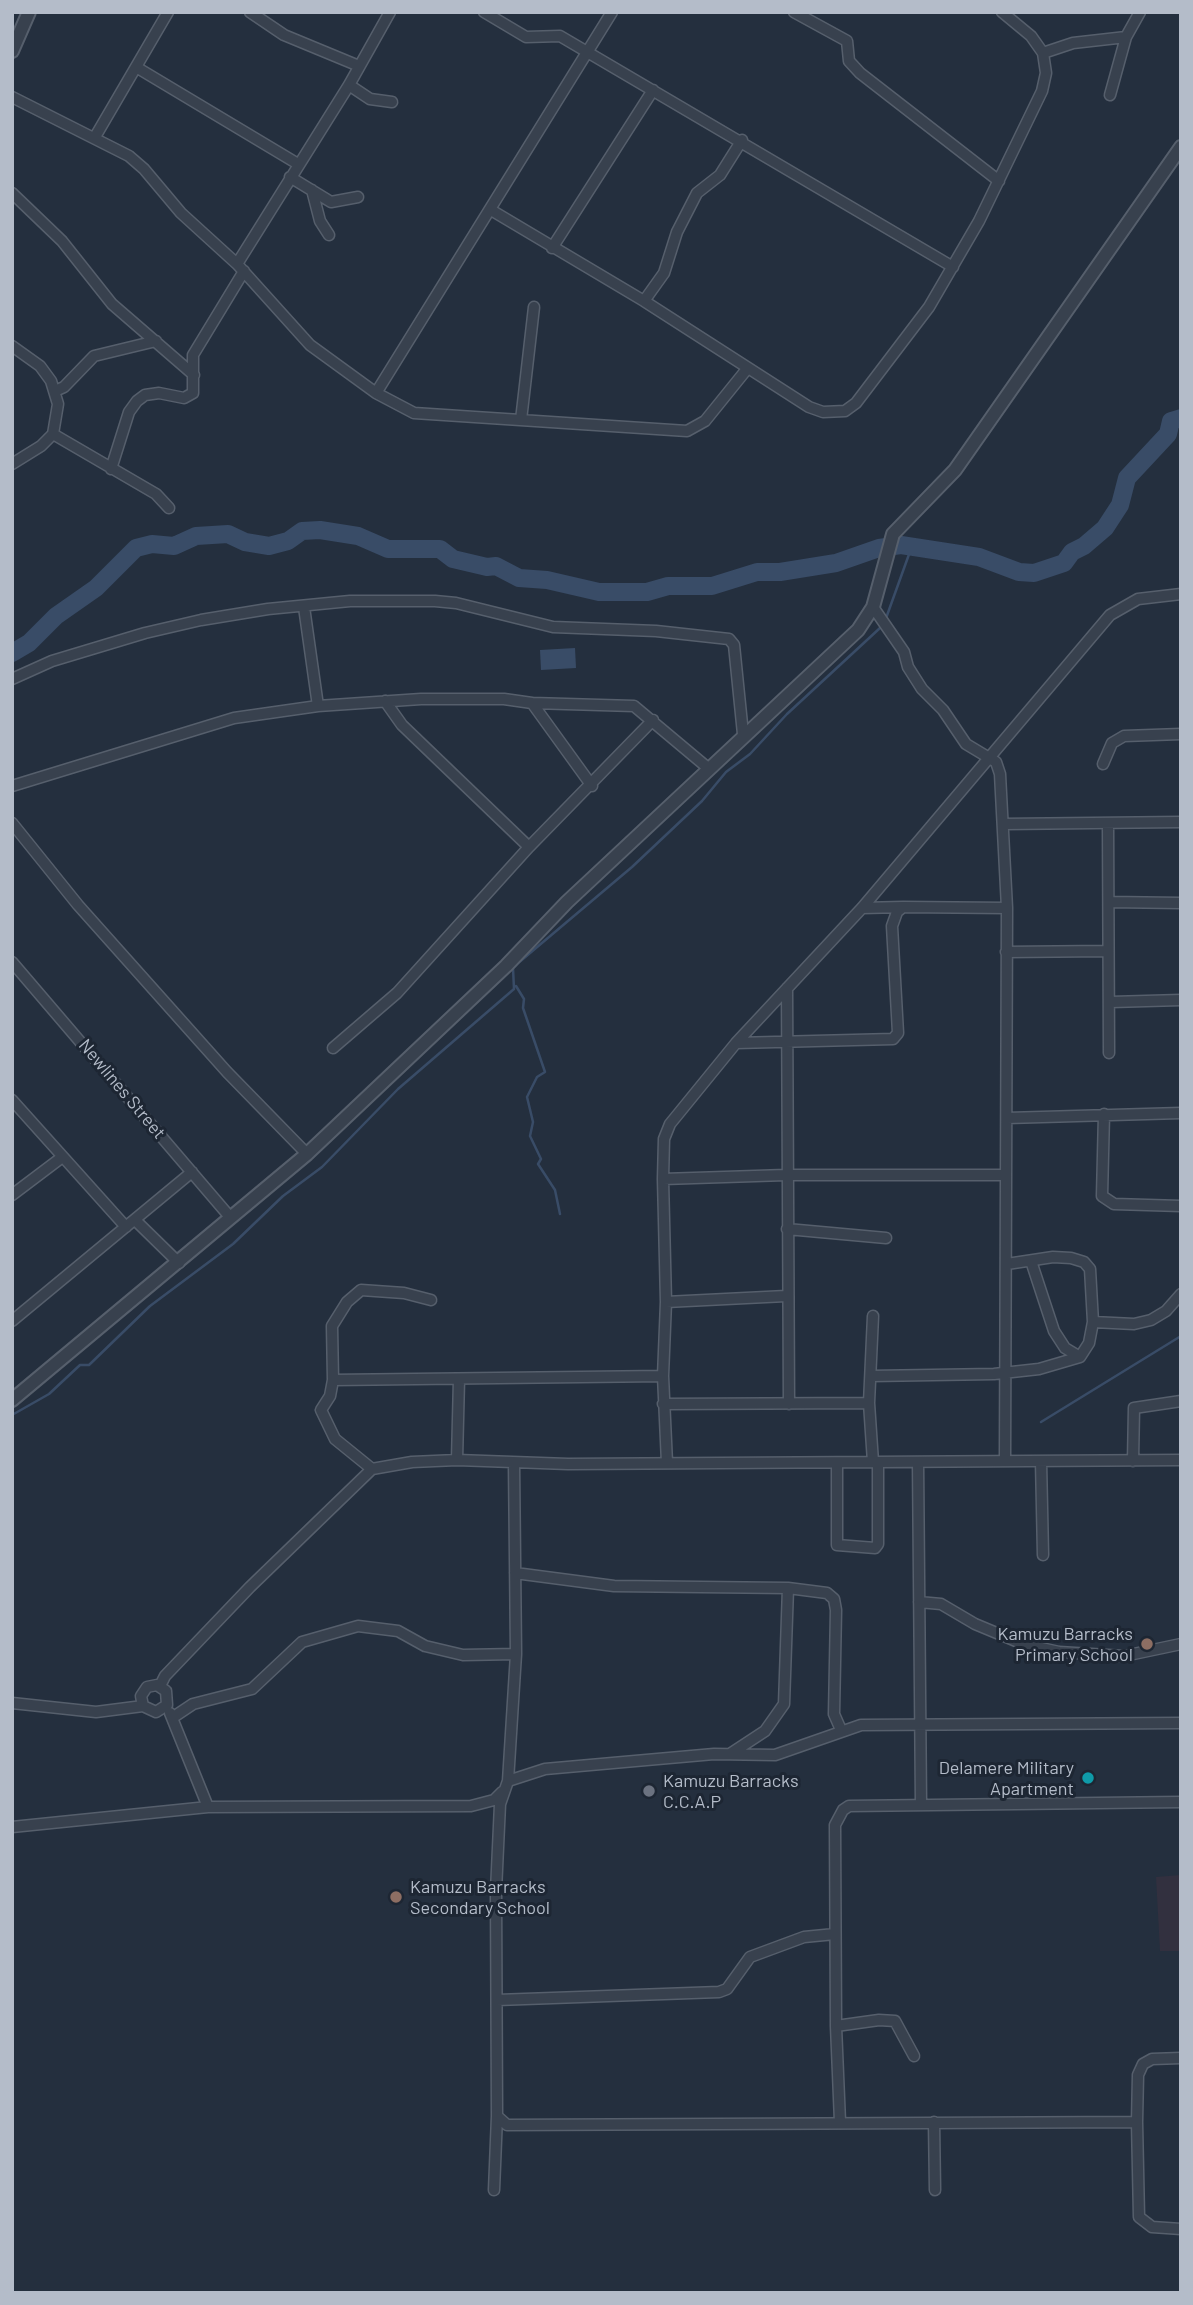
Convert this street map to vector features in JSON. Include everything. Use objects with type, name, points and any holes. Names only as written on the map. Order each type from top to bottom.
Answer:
[{"type":"street","points":[[12,51],[29,12]]},
{"type":"street","points":[[95,136],[169,12]]},
{"type":"street","points":[[250,12],[284,35],[359,66]]},
{"type":"street","points":[[111,469],[129,412],[138,401],[145,395],[159,393],[189,397],[192,393],[193,355],[198,342],[290,177],[349,85],[390,12]]},
{"type":"street","points":[[484,12],[520,35],[560,36],[588,51],[953,267]]},
{"type":"street","points":[[376,393],[612,12]]},
{"type":"street","points":[[794,12],[846,41],[849,61],[860,74],[999,181]]},
{"type":"street","points":[[491,210],[644,301],[747,369],[816,410],[838,412],[851,408],[929,307],[953,267],[999,181],[1045,83],[1043,53],[1031,36],[1002,12]]},
{"type":"street","points":[[1110,95],[1126,37],[1140,12]]},
{"type":"street","points":[[1043,53],[1073,43],[1126,37]]},
{"type":"street","points":[[136,66],[298,164]]},
{"type":"street","points":[[349,85],[370,99],[392,102]]},
{"type":"street","points":[[552,248],[653,90]]},
{"type":"street","points":[[12,97],[95,136],[144,169],[176,208],[241,268],[310,345],[376,393],[414,413],[687,430],[705,421],[747,369]]},
{"type":"street","points":[[644,301],[664,273],[677,232],[697,193],[720,175],[742,140]]},
{"type":"street","points":[[12,1400],[307,1154],[506,966],[566,902],[743,734],[858,630],[873,607],[893,534],[955,470],[1181,146]]},
{"type":"street","points":[[290,177],[331,202],[358,197]]},
{"type":"street","points":[[312,190],[320,221],[329,235]]},
{"type":"street","points":[[12,193],[43,221],[112,304],[194,374]]},
{"type":"street","points":[[521,420],[534,307]]},
{"type":"street","points":[[55,391],[64,387],[94,356],[156,341]]},
{"type":"street","points":[[12,346],[40,366],[55,391],[58,420],[53,434],[41,446],[12,464]]},
{"type":"street","points":[[53,434],[156,494],[169,508]]},
{"type":"street","points":[[667,1463],[663,1404],[666,1302],[663,1179],[664,1139],[670,1124],[736,1043],[862,908],[1110,615],[1138,599],[1181,594]]},
{"type":"street","points":[[12,679],[52,662],[145,633],[227,616],[350,601],[435,601],[456,603],[553,627],[656,631],[729,639],[734,645],[743,734]]},
{"type":"street","points":[[304,607],[318,706]]},
{"type":"street","points":[[873,607],[904,652],[908,667],[922,690],[943,710],[966,744],[990,758],[999,768],[1007,908],[1005,1461]]},
{"type":"street","points":[[12,786],[234,718],[318,706],[385,701],[504,699],[532,703],[634,706],[708,768]]},
{"type":"street","points":[[385,701],[402,725],[529,846]]},
{"type":"street","points":[[532,703],[592,786]]},
{"type":"street","points":[[333,1048],[397,993],[529,846],[592,786],[653,720]]},
{"type":"street","points":[[1103,764],[1112,743],[1124,736],[1181,734]]},
{"type":"street","points":[[1004,824],[1181,822]]},
{"type":"street","points":[[12,823],[78,905],[190,1030],[307,1154]]},
{"type":"street","points":[[1108,824],[1109,902],[1106,951],[1111,1002],[1109,1053]]},
{"type":"street","points":[[1109,902],[1181,903]]},
{"type":"street","points":[[736,1043],[786,1044],[897,1037],[892,926],[897,912],[903,907]]},
{"type":"street","points":[[862,908],[1007,908]]},
{"type":"street","points":[[1006,952],[1106,951]]},
{"type":"street","name":"Newlines Street","points":[[12,962],[230,1217]]},
{"type":"street","points":[[787,988],[786,1296],[789,1404]]},
{"type":"street","points":[[1111,1002],[1181,1000]]},
{"type":"street","points":[[12,1100],[61,1158],[126,1227]]},
{"type":"street","points":[[1007,1118],[1181,1113]]},
{"type":"street","points":[[1104,1114],[1102,1196],[1114,1204],[1181,1206]]},
{"type":"street","points":[[12,1195],[61,1158]]},
{"type":"street","points":[[12,1321],[192,1172]]},
{"type":"street","points":[[663,1179],[786,1175],[1005,1175]]},
{"type":"street","points":[[135,1220],[178,1263]]},
{"type":"street","points":[[787,1229],[886,1238]]},
{"type":"street","points":[[872,1376],[1005,1372],[1060,1365],[1080,1357],[1089,1343],[1093,1322],[1090,1269],[1084,1262],[1053,1257],[1007,1264]]},
{"type":"street","points":[[1031,1261],[1054,1331],[1065,1348],[1080,1357]]},
{"type":"street","points":[[372,1469],[329,1430],[320,1410],[330,1396],[333,1380],[332,1326],[355,1293],[404,1293],[431,1300]]},
{"type":"street","points":[[1093,1322],[1134,1324],[1151,1320],[1166,1311],[1181,1294]]},
{"type":"street","points":[[666,1302],[786,1296]]},
{"type":"street","points":[[838,1463],[837,1545],[875,1548],[878,1544],[876,1462],[869,1403],[873,1316]]},
{"type":"street","points":[[333,1380],[663,1376]]},
{"type":"street","points":[[457,1460],[459,1379]]},
{"type":"street","points":[[1133,1461],[1134,1408],[1181,1401]]},
{"type":"street","points":[[663,1404],[869,1403]]},
{"type":"street","points":[[160,1686],[164,1675],[372,1469],[412,1462],[457,1460],[514,1463],[1181,1460]]},
{"type":"street","points":[[1041,1461],[1043,1555]]},
{"type":"street","points":[[918,1462],[921,1805]]},
{"type":"street","points":[[494,2190],[497,2116],[496,1891],[503,1792],[508,1781],[516,1654],[514,1463]]},
{"type":"street","points":[[515,1573],[614,1586],[788,1588],[822,1591],[834,1599],[834,1714],[841,1730]]},
{"type":"street","points":[[730,1754],[765,1731],[784,1704],[788,1588]]},
{"type":"street","points":[[919,1602],[941,1604],[975,1624],[1023,1644],[1059,1652],[1124,1656],[1181,1644]]},
{"type":"street","points":[[172,1718],[193,1704],[252,1689],[302,1642],[358,1626],[398,1631],[425,1646],[463,1655],[516,1654]]},
{"type":"street","points":[[143,1706],[141,1700],[144,1690],[153,1685],[160,1686],[167,1694],[172,1718],[208,1807]]},
{"type":"street","points":[[14,1704],[96,1712],[143,1706],[156,1712],[167,1704]]},
{"type":"street","points":[[508,1781],[528,1773],[577,1765],[730,1754],[775,1755],[861,1725],[1181,1723]]},
{"type":"street","points":[[15,1826],[208,1807],[471,1806],[494,1800],[503,1792]]},
{"type":"street","points":[[840,2122],[835,1934],[835,1825],[838,1816],[849,1806],[1181,1802]]},
{"type":"street","points":[[497,2000],[719,1992],[726,1989],[750,1957],[804,1937],[835,1934]]},
{"type":"street","points":[[836,2026],[879,2020],[895,2021],[914,2056]]},
{"type":"street","points":[[1181,2058],[1152,2059],[1143,2064],[1138,2075],[1137,2122],[1139,2217],[1152,2227],[1181,2230]]},
{"type":"street","points":[[497,2116],[507,2125],[522,2127],[840,2122],[1137,2122]]},
{"type":"street","points":[[934,2122],[935,2190]]},
{"type":"shaded area","points":[[1181,1875],[1181,1951],[1160,1951],[1156,1877]]},
{"type":"water","points":[[575,648],[576,668],[541,670],[540,650]]},
{"type":"waterway","points":[[12,653],[29,643],[56,616],[96,588],[136,548],[152,544],[174,546],[196,536],[228,534],[245,542],[269,546],[288,541],[302,531],[320,530],[358,536],[388,549],[440,549],[453,559],[487,567],[496,566],[519,578],[547,580],[599,592],[647,592],[668,586],[712,586],[757,572],[780,572],[836,563],[879,548],[901,545],[979,557],[1019,572],[1034,573],[1064,563],[1072,552],[1084,546],[1105,528],[1120,505],[1127,478],[1168,434],[1171,421],[1181,418]]},
{"type":"waterway","points":[[885,621],[912,546]]},
{"type":"waterway","points":[[12,1415],[49,1394],[80,1365],[89,1365],[150,1306],[233,1244],[283,1196],[322,1167],[398,1089],[514,989],[513,968],[517,964],[632,867],[702,801],[726,772],[750,754],[787,714],[880,628]]},
{"type":"waterway","points":[[516,986],[524,999],[523,1008],[545,1072],[537,1077],[527,1097],[533,1122],[530,1136],[541,1159],[538,1164],[555,1190],[560,1214]]},
{"type":"waterway","points":[[1041,1422],[1181,1336]]},
{"type":"place","name":"Kamuzu Barracks Primary School","points":[[1147,1644]]},
{"type":"place","name":"Delamere Military Apartment","points":[[1088,1778]]},
{"type":"place","name":"Kamuzu Barracks C.C.A.P","points":[[649,1791]]},
{"type":"place","name":"Kamuzu Barracks Secondary School","points":[[396,1897]]}]
